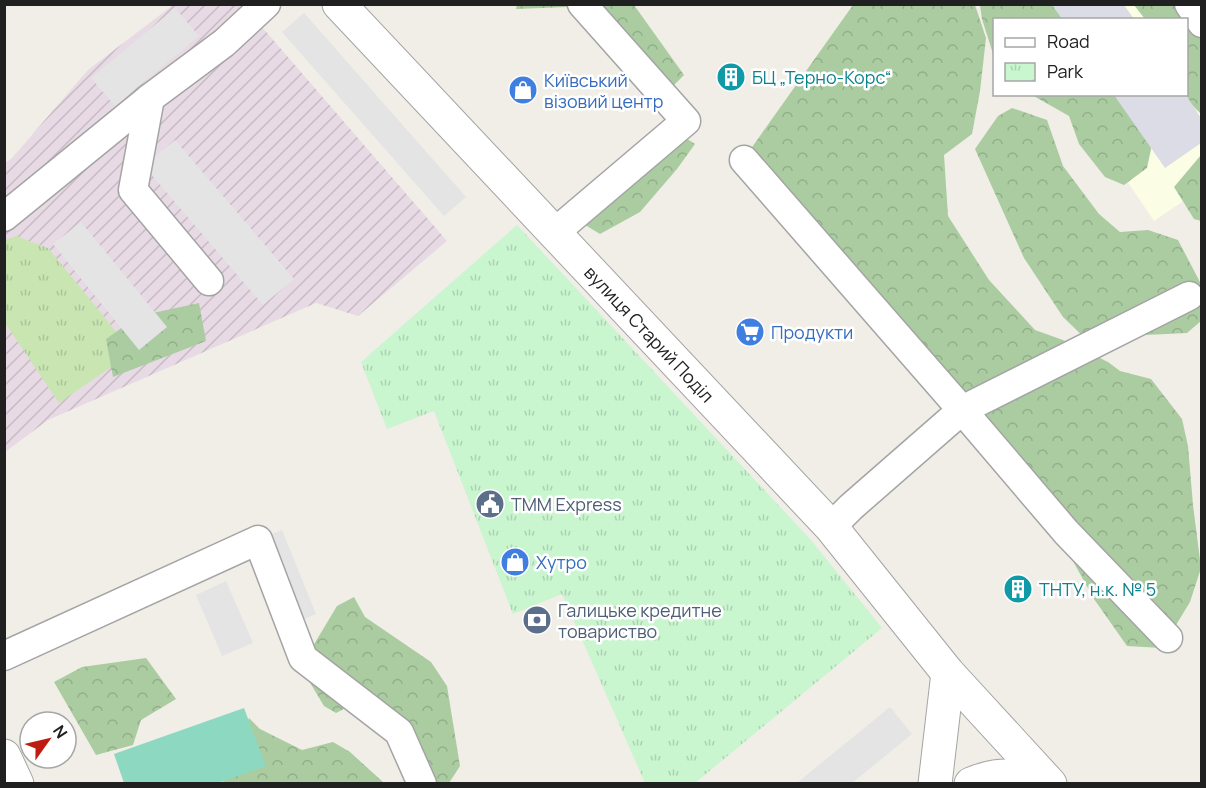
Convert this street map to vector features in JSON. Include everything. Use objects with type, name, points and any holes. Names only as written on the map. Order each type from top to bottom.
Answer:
[{"type":"street","name":"вулиця Старий Поділ","points":[[339,4],[831,527],[948,673],[1050,783]]},
{"type":"street","points":[[934,783],[948,673]]},
{"type":"street","points":[[4,756],[17,783]]},
{"type":"street","points":[[971,783],[1002,775],[1024,776],[1044,783]]},
{"type":"lane","points":[[4,217],[150,98],[224,43],[266,4]]},
{"type":"lane","points":[[554,233],[686,121],[582,4]]},
{"type":"lane","points":[[1189,4],[1202,23]]},
{"type":"lane","points":[[150,98],[132,190],[209,281]]},
{"type":"lane","points":[[744,160],[1066,532],[1168,638]]},
{"type":"lane","points":[[831,527],[850,507],[962,410],[1189,296]]},
{"type":"lane","points":[[4,656],[258,540],[303,658],[399,732],[422,783]]},
{"type":"shaded area","points":[[173,5],[243,5],[447,241],[358,316],[316,303],[48,420],[5,452],[5,163],[12,158],[88,70]]},
{"type":"shaded area","points":[[1009,5],[1201,5],[1201,189],[1154,221],[1070,96],[1188,96],[1188,18],[1018,18]]},
{"type":"shaded area","points":[[1052,5],[1124,5],[1133,18],[1061,18]]},
{"type":"shaded area","points":[[175,8],[199,36],[115,106],[91,78]]},
{"type":"shaded area","points":[[304,13],[466,197],[444,216],[282,32]]},
{"type":"shaded area","points":[[1115,96],[1187,96],[1201,118],[1201,143],[1165,168]]},
{"type":"shaded area","points":[[175,140],[294,279],[263,305],[144,166]]},
{"type":"shaded area","points":[[81,222],[167,327],[139,350],[53,244]]},
{"type":"shaded area","points":[[282,530],[316,614],[293,624],[258,540]]},
{"type":"shaded area","points":[[226,581],[253,643],[222,656],[196,595]]},
{"type":"shaded area","points":[[890,707],[912,734],[852,783],[797,783]]},
{"type":"green space","points":[[517,4],[634,5],[684,75],[669,90],[588,9],[567,7],[516,9]]},
{"type":"green space","points":[[853,5],[975,5],[986,38],[980,91],[972,134],[944,155],[948,216],[989,280],[1035,330],[1063,340],[1108,362],[1120,371],[1151,379],[1182,419],[1188,446],[1201,568],[1190,602],[1162,648],[1127,646],[1094,599],[1064,545],[745,157]]},
{"type":"green space","points":[[980,5],[1091,5],[1076,18],[993,18],[993,54]]},
{"type":"green space","points":[[1134,5],[1201,5],[1201,114],[1187,96],[1188,18],[1144,18]]},
{"type":"green space","points":[[1034,96],[1128,96],[1156,126],[1147,168],[1124,185],[1105,177],[1079,144],[1069,116]]},
{"type":"green space","points":[[1012,108],[1047,120],[1063,166],[1099,214],[1120,232],[1148,230],[1178,240],[1201,284],[1201,321],[1187,333],[1145,335],[1092,345],[1063,317],[1024,258],[975,149],[998,116]]},
{"type":"green space","points":[[663,123],[695,144],[677,169],[640,212],[600,234],[582,223]]},
{"type":"green space","points":[[1201,155],[1201,221],[1194,219],[1174,187]]},
{"type":"green space","points":[[517,225],[811,540],[882,628],[695,783],[645,783],[562,594],[513,614],[434,411],[387,429],[361,362]]},
{"type":"green space","points":[[16,236],[48,248],[133,352],[59,403],[5,323],[5,240]]},
{"type":"green space","points":[[199,303],[206,341],[113,377],[106,339],[139,316]]},
{"type":"green space","points":[[354,597],[365,617],[431,662],[447,686],[460,766],[449,783],[430,783],[408,744],[399,713],[363,699],[336,713],[324,706],[306,676],[313,646],[337,606]]},
{"type":"green space","points":[[146,658],[176,699],[141,720],[133,745],[96,755],[78,724],[78,710],[70,710],[54,682],[82,667]]},
{"type":"green space","points":[[244,708],[266,766],[218,783],[124,783],[114,754]]},
{"type":"green space","points":[[249,718],[260,729],[302,750],[333,742],[350,752],[383,782],[382,784],[220,784],[240,768],[239,746]]},
{"type":"place","name":"БЦ „Терно-Корс“","points":[[731,77]]},
{"type":"place","name":"Київський візовий центр","points":[[523,90]]},
{"type":"place","name":"Продукти","points":[[750,332]]},
{"type":"place","name":"TMM Express","points":[[490,504]]},
{"type":"place","name":"Хутро","points":[[515,562]]},
{"type":"place","name":"ТНТУ, н.к. № 5","points":[[1018,589]]},
{"type":"place","name":"Галицьке кредитне товариство","points":[[537,620]]}]
